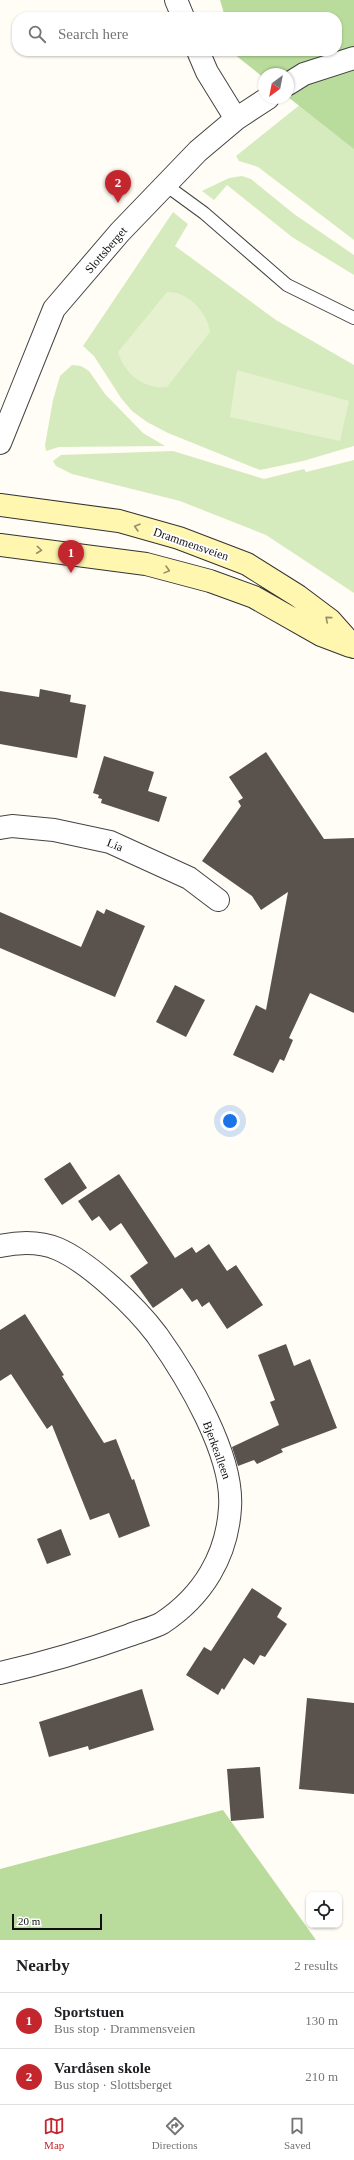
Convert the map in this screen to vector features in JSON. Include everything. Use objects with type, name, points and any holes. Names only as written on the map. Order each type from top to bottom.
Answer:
[{"type":"main road","name":"Drammensveien","points":[[0,505],[119,522],[179,538],[247,564],[298,596],[330,620],[354,648]]},
{"type":"main road","name":"Drammensveien","points":[[0,546],[146,564],[210,581],[254,597],[321,634],[354,648]]},
{"type":"street","points":[[176,0],[181,12]]},
{"type":"street","points":[[200,56],[207,72],[236,119]]},
{"type":"street","points":[[294,80],[304,74],[354,58]]},
{"type":"street","name":"Slottsberget","points":[[0,443],[54,309],[120,232],[167,186],[198,151],[236,119],[259,104]]},
{"type":"street","name":"Lia","points":[[0,828],[12,826],[54,830],[110,842],[189,878],[218,900]]},
{"type":"street","name":"Bjerkealleen","points":[[0,1246],[23,1241],[57,1249],[90,1269],[119,1294],[156,1334],[193,1391],[216,1439],[228,1475],[231,1507],[225,1542],[213,1571],[195,1595],[161,1623],[115,1640],[27,1667],[0,1673]]},
{"type":"lane","points":[[167,186],[204,213],[287,284],[354,318]]},
{"type":"green space","points":[[220,0],[354,0],[354,149],[294,102],[294,68],[258,68],[258,73],[236,56],[342,56],[342,12],[224,12]]},
{"type":"green space","points":[[336,76],[354,78],[354,240],[258,167],[239,161],[236,156]]},
{"type":"green space","points":[[242,176],[251,179],[294,214],[354,255],[354,275],[292,237],[227,185],[214,200],[202,191],[229,178]]},
{"type":"green space","points":[[173,212],[188,224],[175,246],[276,320],[354,365],[354,446],[303,461],[260,470],[168,433],[147,422],[132,411],[121,398],[94,356],[83,346]]},
{"type":"green space","points":[[167,292],[182,295],[196,304],[205,318],[210,332],[167,387],[150,386],[143,383],[130,373],[121,360],[118,352]]},
{"type":"green space","points":[[72,365],[81,366],[89,371],[105,394],[143,433],[165,446],[59,447],[46,451],[45,445],[53,400],[60,376]]},
{"type":"green space","points":[[237,370],[349,401],[340,441],[230,417]]},
{"type":"green space","points":[[173,451],[264,479],[304,469],[306,472],[354,460],[354,593],[266,535],[180,501],[72,474],[56,466],[53,461],[61,455]]},
{"type":"green space","points":[[223,1810],[316,1940],[0,1940],[0,1869]]},
{"type":"building","points":[[40,689],[71,695],[70,702],[86,705],[77,758],[0,744],[0,691],[39,697]]},
{"type":"building","points":[[266,752],[324,839],[354,838],[354,1013],[310,993],[289,1038],[293,1040],[284,1061],[280,1059],[273,1073],[233,1055],[256,1005],[266,1010],[288,892],[261,910],[252,896],[202,861],[241,806],[238,801],[243,798],[229,777]]},
{"type":"building","points":[[104,756],[154,772],[148,791],[167,797],[159,822],[101,803],[102,799],[98,798],[99,795],[93,793]]},
{"type":"building","points":[[106,909],[145,926],[115,997],[0,948],[0,912],[81,947],[97,910],[104,914]]},
{"type":"building","points":[[175,985],[205,1000],[186,1037],[156,1022]]},
{"type":"building","points":[[70,1162],[87,1188],[62,1205],[44,1179]]},
{"type":"building","points":[[119,1174],[175,1258],[192,1247],[196,1253],[209,1244],[227,1271],[236,1265],[263,1305],[227,1329],[209,1302],[202,1307],[197,1299],[192,1302],[182,1288],[153,1308],[130,1276],[148,1263],[121,1223],[110,1231],[99,1216],[92,1221],[78,1201]]},
{"type":"building","points":[[25,1314],[64,1375],[62,1376],[104,1443],[116,1439],[132,1480],[134,1479],[150,1526],[119,1538],[109,1513],[90,1520],[52,1425],[47,1429],[11,1374],[0,1381],[0,1330]]},
{"type":"building","points":[[286,1344],[294,1366],[310,1359],[337,1428],[281,1449],[283,1452],[257,1464],[254,1460],[238,1466],[232,1447],[279,1425],[270,1402],[275,1400],[258,1355]]},
{"type":"building","points":[[61,1529],[71,1555],[47,1564],[37,1539]]},
{"type":"building","points":[[252,1588],[282,1608],[277,1617],[287,1624],[265,1657],[260,1655],[254,1665],[244,1658],[224,1690],[222,1688],[218,1695],[186,1675],[204,1647],[211,1651]]},
{"type":"building","points":[[142,1689],[154,1730],[89,1750],[88,1746],[49,1757],[39,1722]]},
{"type":"building","points":[[307,1698],[354,1703],[354,1794],[299,1789]]},
{"type":"building","points":[[260,1767],[264,1818],[231,1821],[227,1769]]},
{"type":"place","name":"Vardåsen skole","points":[[118,203]]},
{"type":"place","name":"Sportstuen","points":[[71,573]]}]
